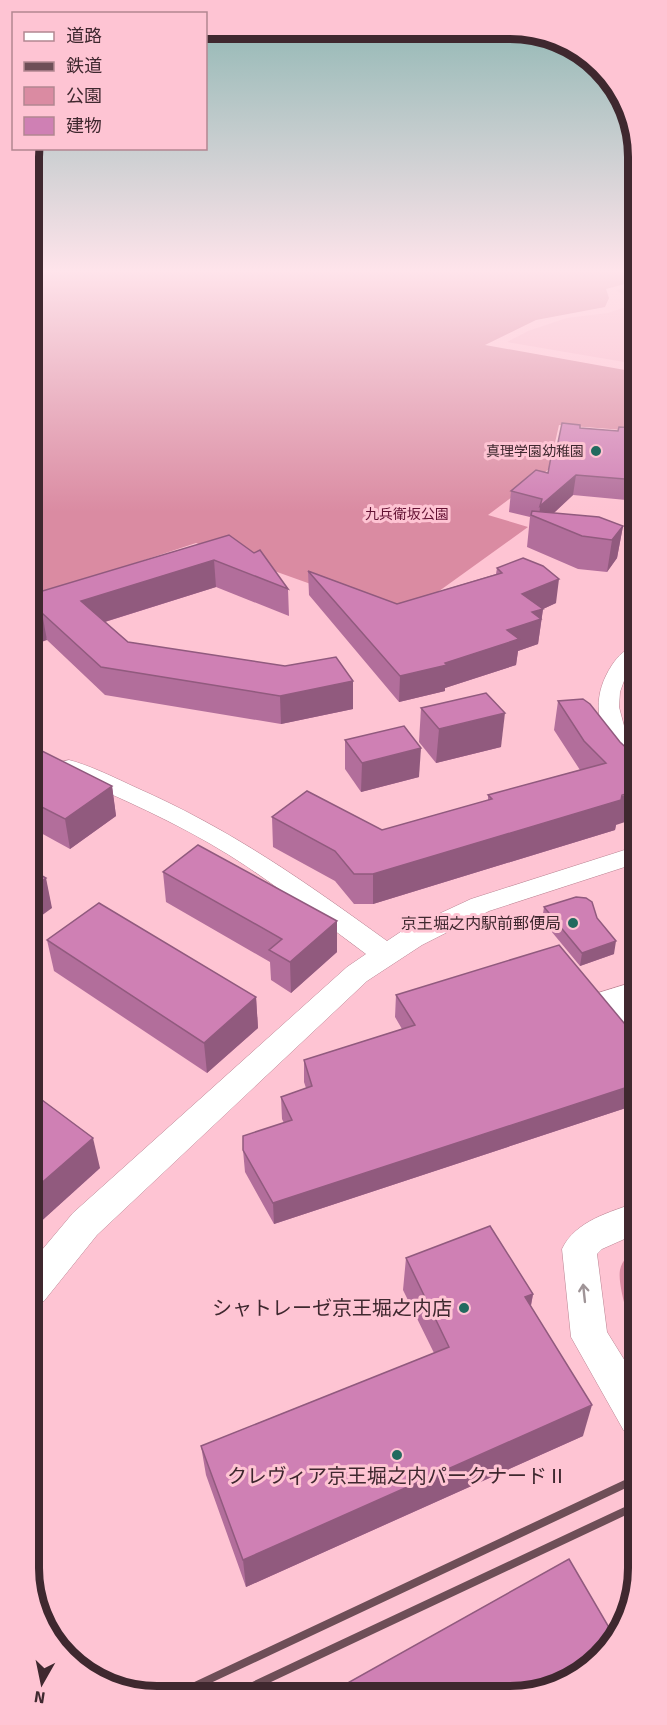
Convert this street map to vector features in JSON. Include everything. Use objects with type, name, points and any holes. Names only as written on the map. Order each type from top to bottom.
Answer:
[{"type":"street","points":[[628,660],[616,671],[607,702],[613,730],[628,752]]},
{"type":"street","points":[[50,758],[148,802],[229,845],[271,871],[385,954]]},
{"type":"street","points":[[39,1279],[85,1224],[349,981],[385,954],[480,905],[628,857]]},
{"type":"street","points":[[628,994],[608,1001],[616,1014],[628,1021]]},
{"type":"street","points":[[628,1222],[590,1238],[579,1250],[589,1337],[628,1396]]},
{"type":"shaded area","points":[[563,352],[628,352],[628,363]]},
{"type":"green space","name":"九兵衛坂公園","points":[[39,352],[521,352],[628,371],[628,430],[559,425],[549,469],[488,515],[528,527],[403,617],[196,543],[39,595]]},
{"type":"green space","points":[[628,1256],[628,1315],[620,1278],[624,1260]]},
{"type":"building","name":"真理学園幼稚園","points":[[562,423],[580,425],[580,428],[618,431],[619,427],[628,428],[628,479],[576,475],[540,506],[542,499],[511,491],[536,470],[548,473],[551,457],[555,457]]},
{"type":"building","points":[[532,511],[599,517],[623,526],[612,540],[582,536],[531,515]]},
{"type":"building","points":[[229,535],[254,553],[260,550],[288,589],[214,560],[81,601],[128,642],[285,666],[336,657],[353,681],[280,696],[101,667],[42,613],[39,614],[39,592]]},
{"type":"building","points":[[523,558],[543,566],[559,579],[522,594],[543,609],[532,612],[541,619],[507,630],[519,639],[445,663],[447,665],[400,676],[308,571],[397,604],[502,573],[497,568]]},
{"type":"building","points":[[486,693],[505,713],[439,729],[421,708]]},
{"type":"building","points":[[583,699],[590,704],[628,750],[628,793],[622,795],[621,800],[373,874],[354,874],[335,851],[272,817],[307,791],[382,830],[492,799],[488,795],[606,763],[584,741],[558,701]]},
{"type":"building","points":[[404,726],[421,748],[362,763],[345,740]]},
{"type":"building","points":[[39,750],[112,786],[65,819],[39,806]]},
{"type":"building","points":[[198,845],[337,921],[290,962],[269,950],[282,939],[163,872]]},
{"type":"building","points":[[39,874],[46,878],[39,883]]},
{"type":"building","points":[[576,897],[586,898],[592,902],[597,918],[616,941],[582,953],[544,907]]},
{"type":"building","points":[[99,903],[256,997],[204,1043],[47,940]]},
{"type":"building","points":[[559,945],[628,1028],[628,1087],[273,1203],[243,1150],[243,1136],[292,1120],[281,1097],[312,1086],[304,1060],[415,1025],[396,995]]},
{"type":"building","points":[[39,1098],[93,1138],[39,1185]]},
{"type":"building","points":[[490,1226],[533,1294],[525,1297],[592,1405],[243,1560],[201,1446],[449,1347],[406,1258]]},
{"type":"building","points":[[569,1559],[610,1630],[599,1646],[582,1662],[555,1677],[533,1684],[518,1686],[342,1686]]},
{"type":"railway","points":[[195,1686],[628,1483]]},
{"type":"railway","points":[[253,1686],[628,1510]]},
{"type":"place","name":"真理学園幼稚園","points":[[596,451]]},
{"type":"place","name":"京王堀之内駅前郵便局","points":[[573,923]]},
{"type":"place","name":"シャトレーゼ京王堀之内店","points":[[464,1308]]},
{"type":"place","name":"クレヴィア京王堀之内パークナードⅡ","points":[[397,1455]]}]
